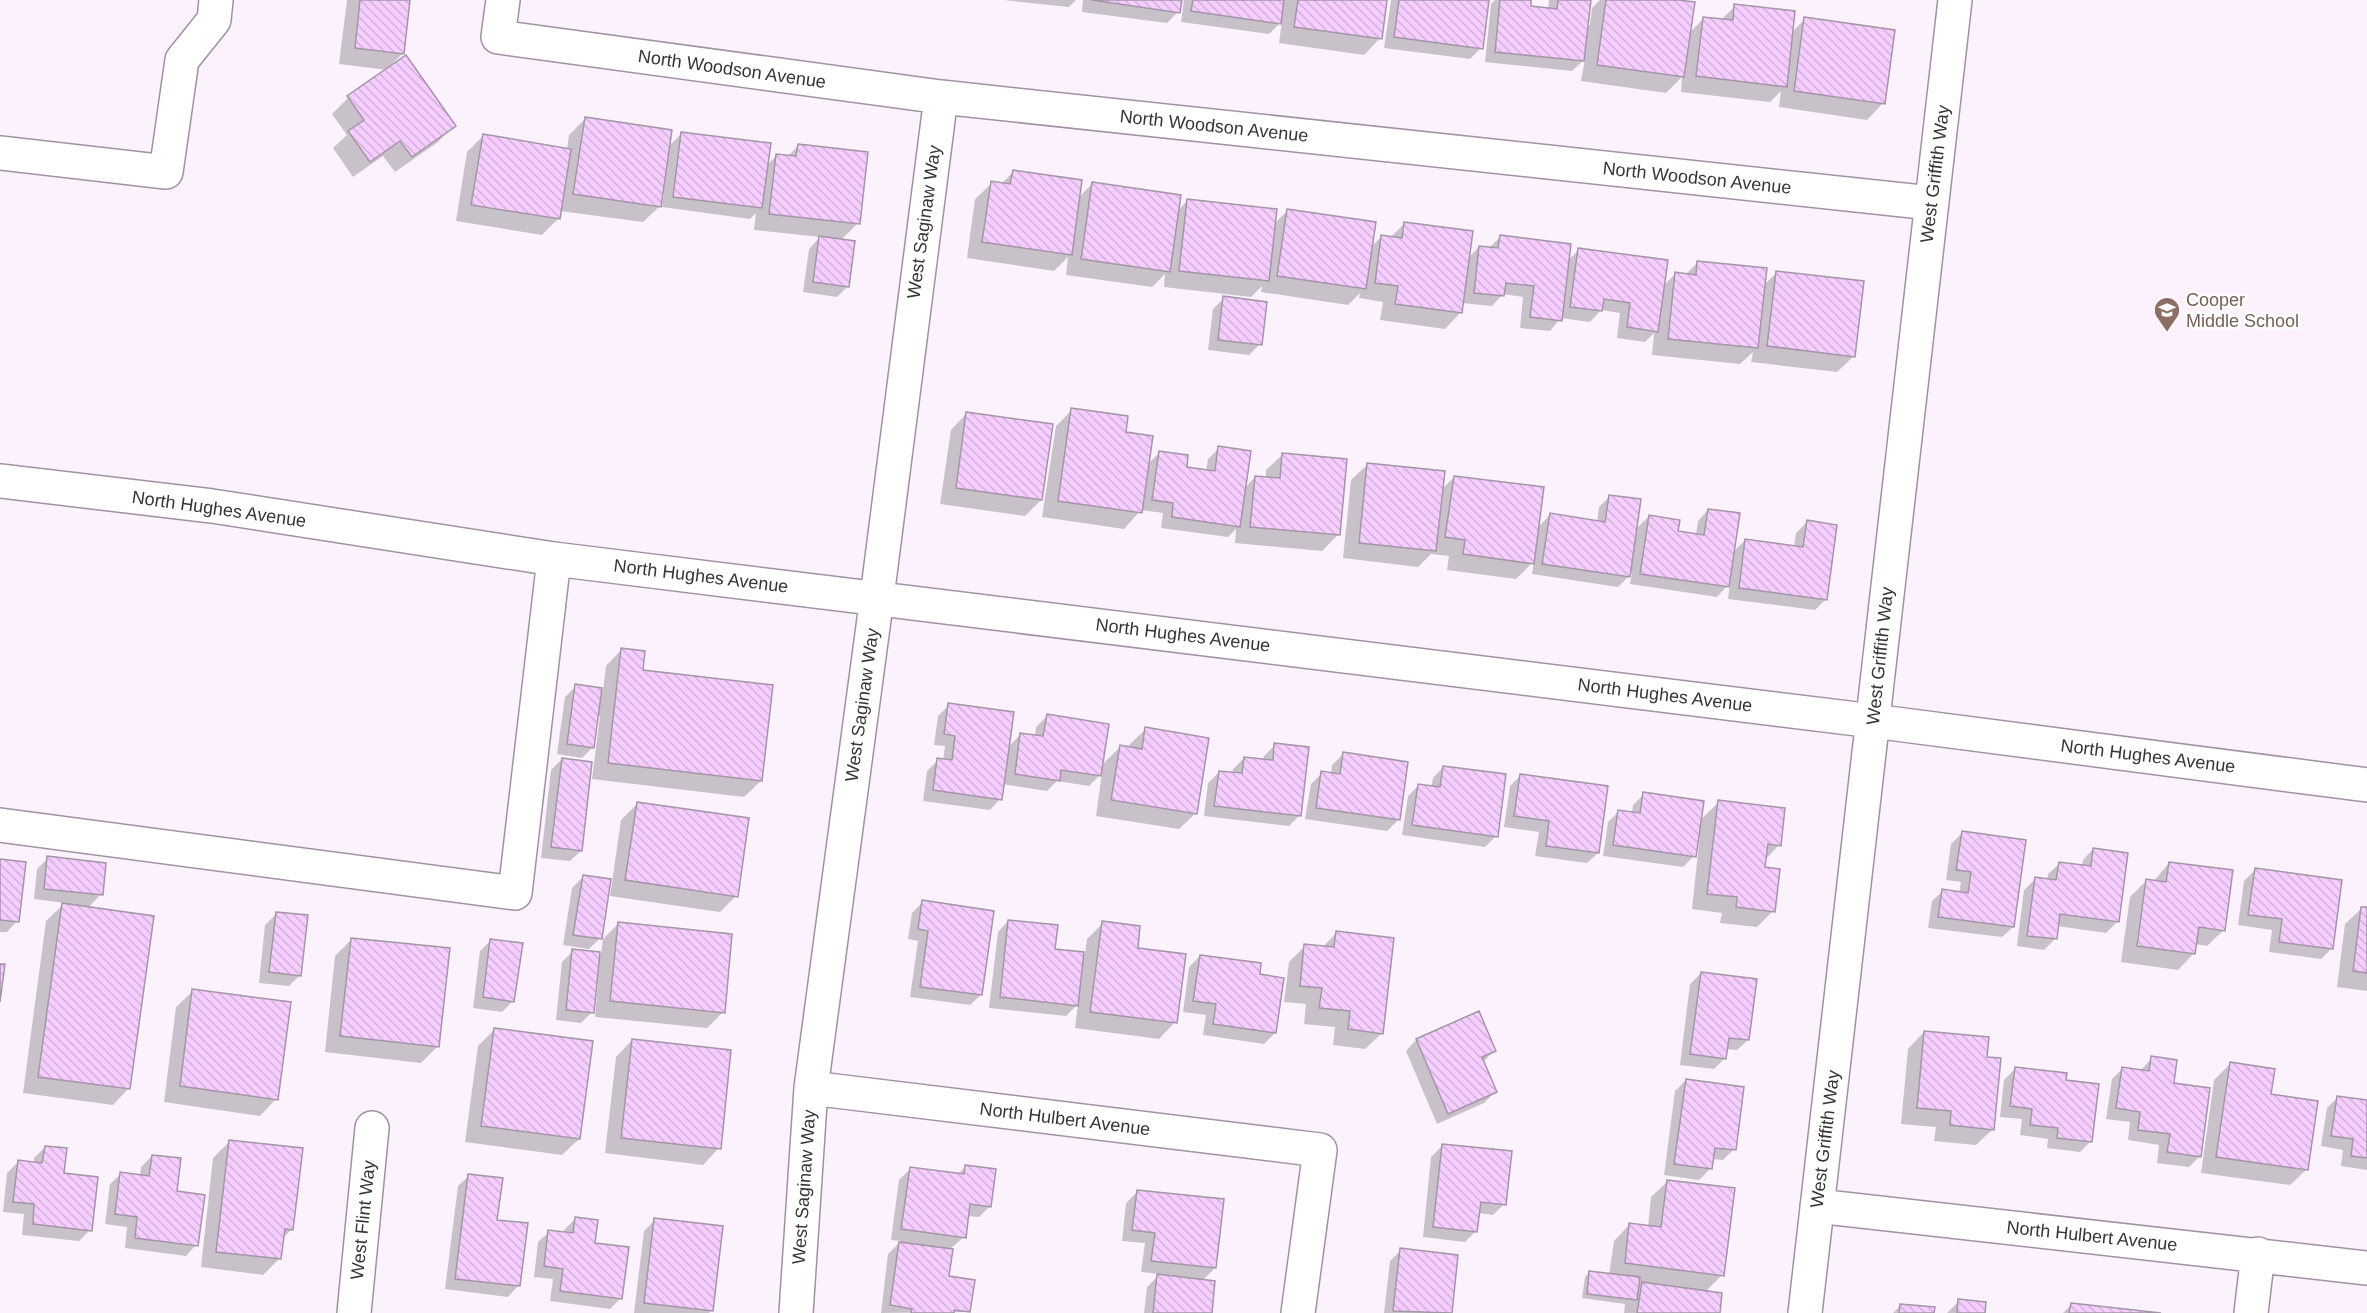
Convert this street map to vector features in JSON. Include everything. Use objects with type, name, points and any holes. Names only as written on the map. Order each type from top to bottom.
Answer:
[{"type":"street","points":[[0,153],[166,172],[182,60],[214,20],[216,0]]},
{"type":"street","name":"North Woodson Avenue","points":[[503,0],[498,37],[941,97],[1931,203]]},
{"type":"street","name":"West Griffith Way","points":[[1805,1313],[1954,0]]},
{"type":"street","name":"West Saginaw Way","points":[[796,1313],[811,1088],[941,97]]},
{"type":"street","name":"North Hughes Avenue","points":[[0,481],[212,506],[554,559],[877,597],[2367,784]]},
{"type":"street","points":[[0,825],[515,893],[554,559]]},
{"type":"street","name":"North Hulbert Avenue","points":[[811,1088],[1320,1150],[1298,1313]]},
{"type":"street","name":"West Flint Way","points":[[354,1313],[372,1128]]},
{"type":"street","name":"North Hulbert Avenue","points":[[1817,1206],[2367,1268]]},
{"type":"street","points":[[2251,1313],[2258,1254]]},
{"type":"building","points":[[360,0],[410,0],[404,54],[355,48]]},
{"type":"building","points":[[1092,0],[1182,0],[1180,13]]},
{"type":"building","points":[[1193,0],[1284,0],[1281,24],[1191,11]]},
{"type":"building","points":[[1298,0],[1387,0],[1382,39],[1294,27]]},
{"type":"building","points":[[1399,0],[1489,0],[1483,49],[1394,37]]},
{"type":"building","points":[[1500,0],[1531,0],[1531,6],[1557,9],[1558,0],[1591,0],[1584,61],[1495,52]]},
{"type":"building","points":[[1606,0],[1695,2],[1684,77],[1597,65]]},
{"type":"building","points":[[1734,4],[1795,11],[1787,87],[1696,76],[1703,17],[1733,20]]},
{"type":"building","points":[[1804,17],[1895,30],[1885,104],[1794,91]]},
{"type":"building","points":[[406,55],[456,126],[412,157],[400,141],[370,162],[348,131],[364,120],[347,96]]},
{"type":"building","points":[[585,117],[672,130],[661,207],[573,194]]},
{"type":"building","points":[[681,132],[771,143],[762,208],[673,197]]},
{"type":"building","points":[[483,134],[571,149],[560,219],[471,205]]},
{"type":"building","points":[[798,144],[868,152],[860,224],[769,214],[776,154],[796,156]]},
{"type":"building","points":[[1013,170],[1082,180],[1072,255],[982,242],[991,181],[1010,184]]},
{"type":"building","points":[[1092,182],[1181,195],[1170,272],[1081,259]]},
{"type":"building","points":[[1187,199],[1277,209],[1269,281],[1179,271]]},
{"type":"building","points":[[1287,209],[1376,222],[1366,289],[1277,276]]},
{"type":"building","points":[[1404,222],[1473,231],[1462,313],[1395,304],[1398,286],[1375,283],[1381,235],[1402,238]]},
{"type":"building","points":[[1500,235],[1571,244],[1562,321],[1530,317],[1534,286],[1506,283],[1504,296],[1474,293],[1479,246],[1498,248]]},
{"type":"building","points":[[819,236],[855,241],[849,287],[813,282]]},
{"type":"building","points":[[1578,248],[1668,260],[1658,332],[1627,327],[1630,303],[1604,299],[1602,311],[1570,307]]},
{"type":"building","points":[[1697,261],[1767,268],[1758,348],[1668,339],[1675,272],[1696,275]]},
{"type":"building","points":[[1776,271],[1864,281],[1855,357],[1767,346]]},
{"type":"building","points":[[1223,296],[1267,302],[1262,345],[1218,340]]},
{"type":"building","points":[[1071,408],[1128,416],[1126,432],[1153,436],[1142,513],[1058,501]]},
{"type":"building","points":[[966,412],[1053,424],[1042,500],[956,488]]},
{"type":"building","points":[[1218,446],[1251,451],[1240,527],[1172,517],[1173,503],[1152,500],[1159,451],[1188,455],[1187,467],[1215,471]]},
{"type":"building","points":[[1282,453],[1347,459],[1340,535],[1250,527],[1255,476],[1280,478]]},
{"type":"building","points":[[1367,463],[1445,471],[1436,551],[1359,543]]},
{"type":"building","points":[[1454,476],[1544,487],[1534,564],[1463,554],[1465,540],[1445,537]]},
{"type":"building","points":[[1609,495],[1641,499],[1630,577],[1542,564],[1550,513],[1605,522]]},
{"type":"building","points":[[1708,509],[1740,513],[1729,587],[1640,574],[1649,515],[1680,520],[1678,531],[1704,535]]},
{"type":"building","points":[[1807,520],[1837,525],[1827,600],[1739,588],[1745,539],[1803,547]]},
{"type":"building","points":[[621,648],[645,651],[643,670],[773,685],[762,781],[608,763]]},
{"type":"building","points":[[575,684],[602,688],[594,748],[567,744]]},
{"type":"building","points":[[948,703],[1014,712],[1002,800],[933,790],[937,758],[952,760],[955,736],[944,734]]},
{"type":"building","points":[[1047,714],[1109,724],[1101,776],[1061,770],[1060,781],[1015,774],[1020,733],[1043,736]]},
{"type":"building","points":[[1145,727],[1209,738],[1197,814],[1111,800],[1120,745],[1142,749]]},
{"type":"building","points":[[1274,743],[1309,747],[1301,816],[1214,806],[1219,771],[1242,773],[1244,757],[1273,760]]},
{"type":"building","points":[[1343,752],[1408,762],[1400,820],[1316,808],[1321,771],[1340,774]]},
{"type":"building","points":[[562,758],[592,762],[582,851],[551,847]]},
{"type":"building","points":[[1443,766],[1506,774],[1498,837],[1412,825],[1418,784],[1440,787]]},
{"type":"building","points":[[1520,774],[1608,786],[1599,853],[1546,846],[1549,821],[1514,816]]},
{"type":"building","points":[[1643,792],[1704,801],[1696,857],[1613,845],[1618,810],[1640,813]]},
{"type":"building","points":[[1718,800],[1785,808],[1781,846],[1768,844],[1765,867],[1780,869],[1775,912],[1736,907],[1737,897],[1707,894]]},
{"type":"building","points":[[637,802],[749,818],[738,897],[625,880]]},
{"type":"building","points":[[1962,831],[2026,840],[2014,927],[1938,917],[1942,889],[1968,893],[1971,872],[1956,870]]},
{"type":"building","points":[[2093,848],[2128,853],[2119,922],[2060,914],[2057,939],[2027,936],[2035,877],[2056,880],[2059,862],[2091,866]]},
{"type":"building","points":[[47,856],[106,863],[103,895],[44,889]]},
{"type":"building","points":[[0,859],[26,862],[19,922],[0,920]]},
{"type":"building","points":[[2169,862],[2233,870],[2225,931],[2199,927],[2195,954],[2137,946],[2146,879],[2166,882]]},
{"type":"building","points":[[2255,868],[2342,880],[2333,949],[2279,942],[2282,919],[2248,915]]},
{"type":"building","points":[[583,875],[611,879],[602,939],[573,935]]},
{"type":"building","points":[[922,900],[994,911],[982,995],[920,987],[928,931],[918,929]]},
{"type":"building","points":[[62,903],[154,916],[130,1089],[38,1077]]},
{"type":"building","points":[[2361,907],[2367,907],[2367,973],[2353,971]]},
{"type":"building","points":[[276,912],[308,915],[301,976],[269,972]]},
{"type":"building","points":[[1008,920],[1058,925],[1055,949],[1084,952],[1078,1006],[1000,997]]},
{"type":"building","points":[[1102,921],[1140,926],[1138,948],[1186,954],[1177,1023],[1090,1012]]},
{"type":"building","points":[[618,922],[732,934],[725,1013],[610,1001]]},
{"type":"building","points":[[1336,931],[1394,938],[1383,1034],[1348,1029],[1350,1011],[1319,1008],[1322,988],[1300,986],[1304,944],[1334,947]]},
{"type":"building","points":[[351,938],[450,948],[439,1047],[340,1036]]},
{"type":"building","points":[[490,939],[523,943],[514,1002],[483,997]]},
{"type":"building","points":[[572,949],[600,952],[594,1013],[566,1010]]},
{"type":"building","points":[[1200,955],[1261,963],[1260,974],[1284,978],[1276,1033],[1213,1024],[1216,1004],[1193,1001]]},
{"type":"building","points":[[0,964],[5,964],[0,1002]]},
{"type":"building","points":[[1701,972],[1757,979],[1749,1040],[1729,1038],[1726,1059],[1690,1054]]},
{"type":"building","points":[[192,989],[291,1002],[278,1100],[180,1086]]},
{"type":"building","points":[[1479,1011],[1496,1051],[1482,1057],[1497,1092],[1448,1114],[1416,1039]]},
{"type":"building","points":[[494,1028],[593,1041],[580,1139],[481,1126]]},
{"type":"building","points":[[1924,1031],[1989,1037],[1987,1057],[2001,1058],[1994,1130],[1950,1125],[1951,1111],[1917,1108]]},
{"type":"building","points":[[632,1039],[731,1050],[721,1149],[621,1138]]},
{"type":"building","points":[[2151,1056],[2177,1060],[2174,1083],[2210,1088],[2201,1157],[2167,1152],[2170,1134],[2138,1130],[2140,1112],[2116,1108],[2122,1067],[2149,1071]]},
{"type":"building","points":[[2230,1062],[2275,1069],[2271,1094],[2318,1101],[2308,1170],[2216,1157]]},
{"type":"building","points":[[2015,1067],[2067,1073],[2066,1080],[2099,1084],[2092,1142],[2057,1138],[2058,1128],[2030,1125],[2032,1109],[2010,1106]]},
{"type":"building","points":[[1686,1079],[1744,1087],[1736,1150],[1715,1148],[1712,1169],[1674,1164]]},
{"type":"building","points":[[2337,1096],[2367,1100],[2367,1158],[2351,1156],[2353,1139],[2331,1136]]},
{"type":"building","points":[[229,1140],[303,1148],[293,1230],[285,1229],[281,1259],[216,1252]]},
{"type":"building","points":[[1442,1144],[1512,1151],[1506,1205],[1481,1202],[1477,1232],[1433,1227]]},
{"type":"building","points":[[45,1146],[67,1148],[64,1173],[98,1177],[92,1231],[33,1224],[34,1204],[13,1202],[18,1160],[42,1163]]},
{"type":"building","points":[[152,1155],[181,1158],[177,1191],[205,1195],[198,1246],[135,1238],[137,1217],[115,1214],[120,1172],[149,1176]]},
{"type":"building","points":[[965,1165],[996,1169],[991,1207],[970,1204],[966,1238],[901,1229],[910,1167],[964,1174]]},
{"type":"building","points":[[468,1174],[503,1178],[497,1220],[528,1223],[520,1286],[455,1279]]},
{"type":"building","points":[[1667,1180],[1735,1188],[1724,1276],[1625,1263],[1629,1223],[1661,1227]]},
{"type":"building","points":[[1137,1190],[1224,1199],[1216,1268],[1151,1261],[1155,1233],[1132,1230]]},
{"type":"building","points":[[575,1217],[598,1220],[595,1243],[629,1247],[622,1299],[560,1291],[563,1269],[544,1266],[548,1230],[573,1233]]},
{"type":"building","points":[[654,1218],[723,1226],[713,1311],[644,1303]]},
{"type":"building","points":[[899,1242],[953,1249],[949,1276],[975,1280],[970,1312],[954,1310],[954,1313],[911,1313],[912,1309],[890,1305]]},
{"type":"building","points":[[1400,1248],[1458,1255],[1452,1313],[1393,1311]]},
{"type":"building","points":[[1589,1271],[1640,1277],[1637,1300],[1587,1294]]},
{"type":"building","points":[[1157,1274],[1215,1281],[1212,1313],[1153,1313]]},
{"type":"building","points":[[1642,1282],[1722,1293],[1720,1313],[1637,1313]]},
{"type":"building","points":[[1958,1299],[1986,1302],[1985,1313],[1957,1313]]},
{"type":"building","points":[[2071,1303],[2161,1313],[2069,1313]]},
{"type":"building","points":[[1900,1304],[1935,1307],[1934,1313],[1899,1313]]},
{"type":"place","name":"Cooper Middle School","points":[[2167,333]]}]
